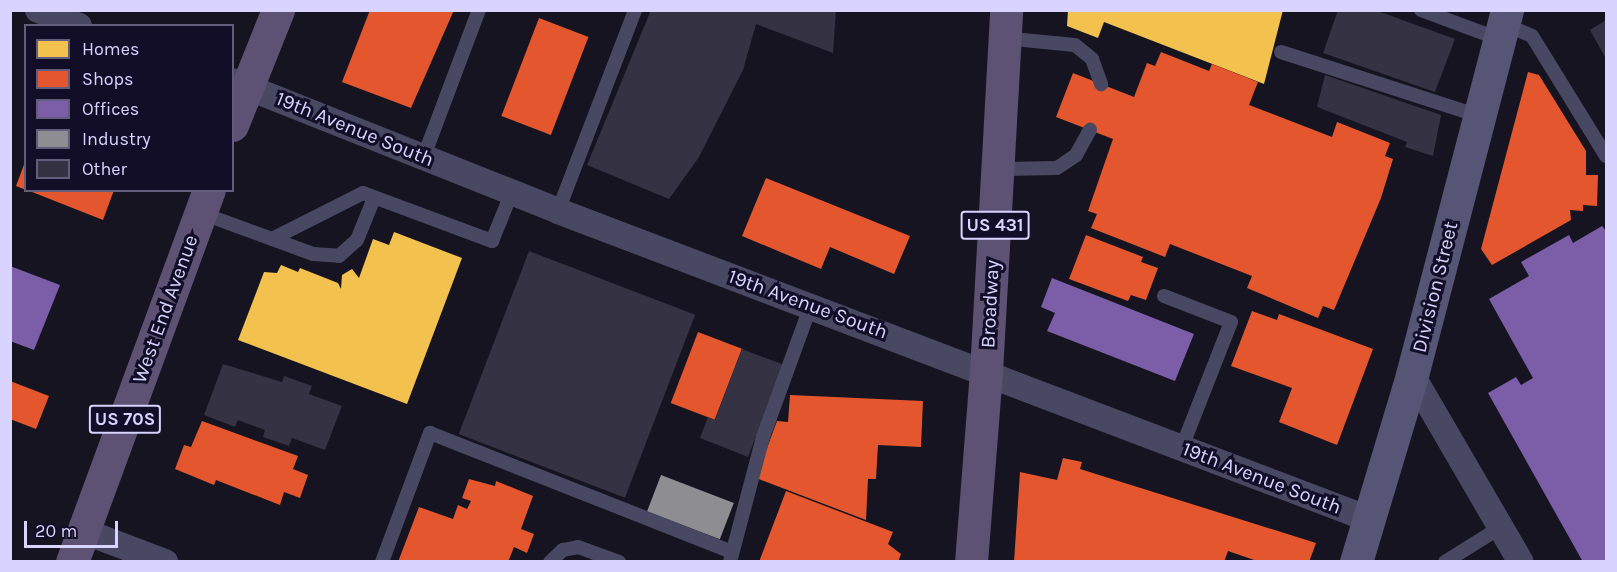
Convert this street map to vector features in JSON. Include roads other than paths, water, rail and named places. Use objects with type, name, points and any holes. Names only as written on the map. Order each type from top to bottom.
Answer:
[{"type":"main road","points":[[234,115],[240,84],[278,10]]},
{"type":"main road","name":"Broadway","points":[[971,561],[986,372],[1005,24]]},
{"type":"main road","name":"Division Street","points":[[1356,561],[1412,375],[1503,24]]},
{"type":"main road","name":"West End Avenue","points":[[72,561],[205,202]]},
{"type":"street","points":[[38,10],[74,24]]},
{"type":"street","name":"19th Avenue South","points":[[240,84],[558,211],[811,305],[1369,519]]},
{"type":"street","points":[[1412,375],[1521,561]]},
{"type":"street","points":[[83,531],[165,561]]},
{"type":"lane","points":[[424,156],[479,10]]},
{"type":"lane","points":[[558,211],[635,10]]},
{"type":"lane","points":[[1421,10],[1503,24],[1532,36],[1606,156]]},
{"type":"lane","points":[[1005,24],[1075,45],[1092,59],[1101,84]]},
{"type":"lane","points":[[1281,52],[1479,116]]},
{"type":"lane","points":[[998,169],[1057,168],[1076,155],[1090,130]]},
{"type":"lane","points":[[272,239],[363,193],[492,242],[512,192]]},
{"type":"lane","points":[[205,202],[272,239],[313,254],[339,256],[357,240],[374,198]]},
{"type":"lane","points":[[1164,296],[1231,322],[1182,447]]},
{"type":"lane","points":[[382,561],[430,433],[731,557],[763,437],[811,305]]},
{"type":"lane","points":[[1445,561],[1501,527]]},
{"type":"lane","points":[[550,561],[563,550],[578,547],[619,561]]}]
